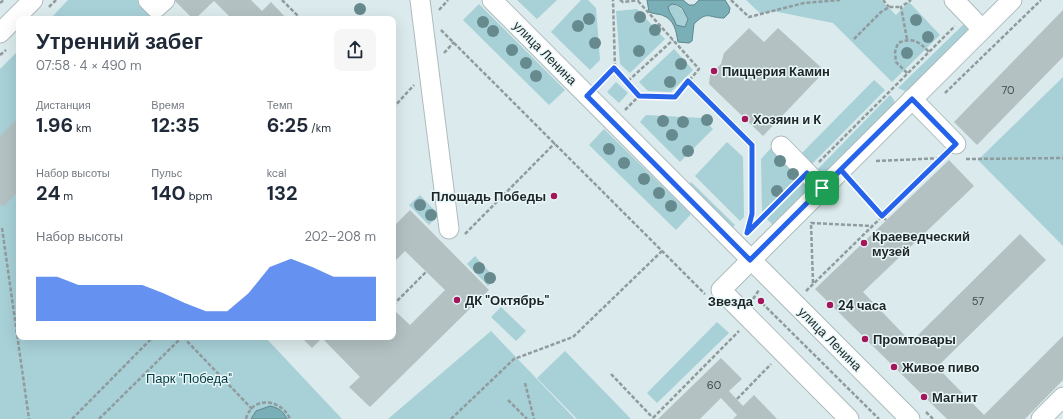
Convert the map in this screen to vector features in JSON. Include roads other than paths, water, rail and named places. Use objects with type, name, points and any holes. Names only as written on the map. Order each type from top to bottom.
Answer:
[{"type":"street","points":[[17,16],[33,0]]},
{"type":"street","points":[[148,0],[156,8],[165,0]]},
{"type":"street","points":[[420,0],[458,230]]},
{"type":"street","name":"улица Ленина","points":[[492,0],[910,419]]},
{"type":"street","points":[[954,0],[982,29]]},
{"type":"street","points":[[849,419],[721,290],[1012,0]]},
{"type":"street","points":[[0,33],[16,17]]},
{"type":"street","points":[[912,99],[956,154]]},
{"type":"street","points":[[780,146],[822,188]]},
{"type":"street","points":[[1041,419],[1063,397]]},
{"type":"place","name":"Пиццерия Камин","points":[[714,71]]},
{"type":"place","name":"Хозяин и К","points":[[745,119]]},
{"type":"place","name":"Площадь Победы","points":[[554,196]]},
{"type":"place","name":"Краеведческий музей","points":[[864,243]]},
{"type":"place","name":"ДК \"Октябрь\"","points":[[457,300]]},
{"type":"place","name":"Звезда","points":[[761,301]]},
{"type":"place","name":"24 часа","points":[[830,305]]},
{"type":"place","name":"Промтовары","points":[[865,339]]},
{"type":"place","name":"Живое пиво","points":[[894,367]]},
{"type":"place","name":"Магнит","points":[[924,397]]},
{"type":"park label","name":"Парк \"Победа\"","points":[[189,378]]}]
